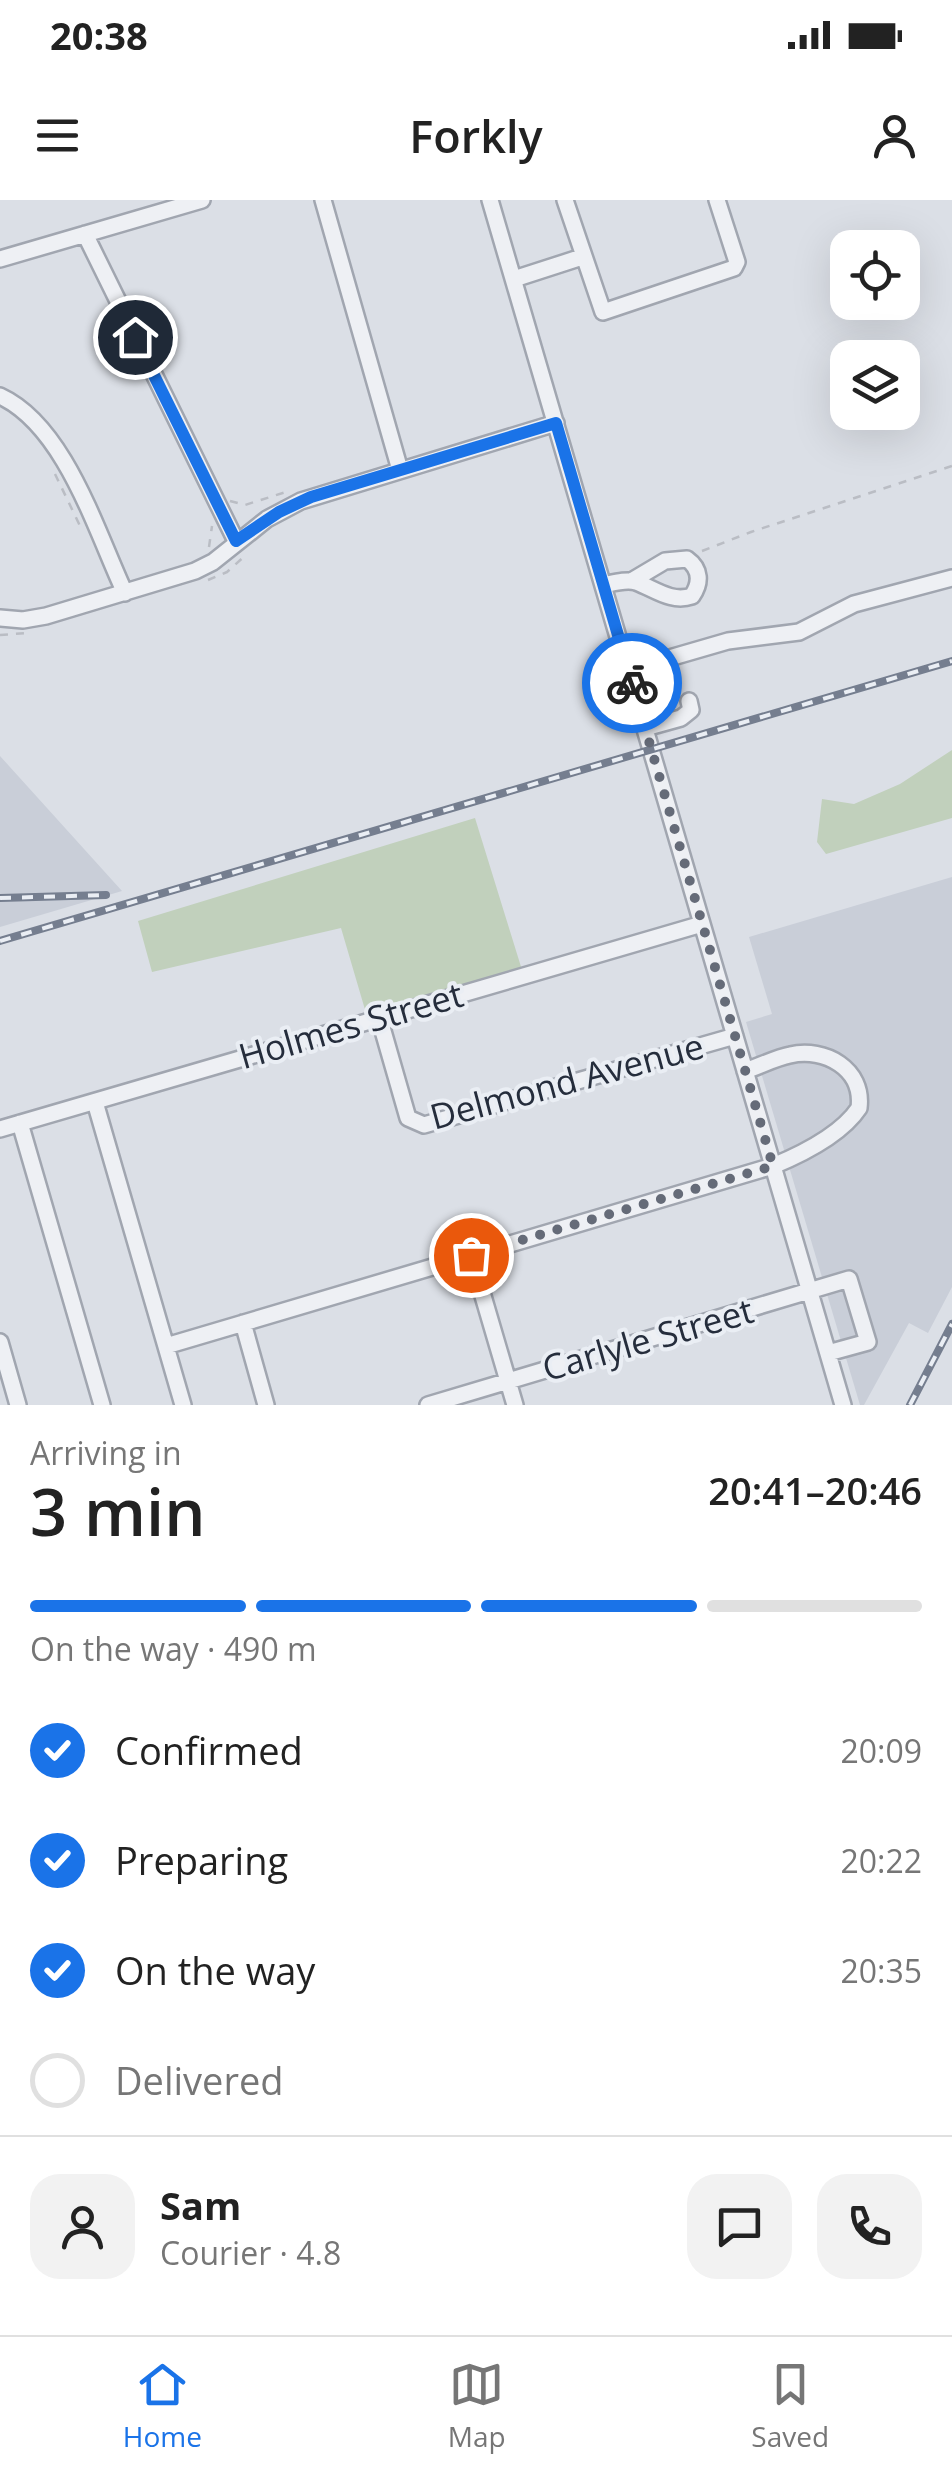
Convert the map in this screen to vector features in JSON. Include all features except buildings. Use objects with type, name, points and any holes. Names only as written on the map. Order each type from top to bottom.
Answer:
[{"type":"street","points":[[0,259],[202,200]]},
{"type":"street","points":[[323,200],[400,470]]},
{"type":"street","points":[[490,200],[843,1405]]},
{"type":"street","points":[[565,200],[603,312],[734,268],[737,262],[716,200]]},
{"type":"street","points":[[84,234],[236,541]]},
{"type":"street","points":[[514,279],[582,257]]},
{"type":"street","points":[[0,396],[33,418],[53,441],[124,593]]},
{"type":"street","points":[[0,618],[23,620],[195,571],[300,501],[556,423]]},
{"type":"street","points":[[603,585],[633,580],[665,561],[687,558],[698,574],[699,584],[692,596],[670,597],[633,580]]},
{"type":"street","points":[[628,670],[728,641],[799,632],[854,604],[952,578]]},
{"type":"street","points":[[645,728],[686,715],[691,710],[689,702]]},
{"type":"street","name":"Holmes Street","points":[[0,1129],[702,924]]},
{"type":"street","name":"Delmond Avenue","points":[[379,1018],[405,1110],[412,1122],[431,1124],[735,1036]]},
{"type":"street","points":[[166,1346],[773,1166],[806,1150],[858,1108],[858,1088],[846,1067],[814,1054],[790,1054],[745,1071]]},
{"type":"street","points":[[95,1102],[183,1405]]},
{"type":"street","points":[[20,1123],[102,1405]]},
{"type":"street","points":[[471,1255],[515,1405]]},
{"type":"street","name":"Carlyle Street","points":[[428,1405],[849,1279],[868,1342],[828,1353]]},
{"type":"street","points":[[243,1322],[266,1405]]},
{"type":"street","points":[[0,1342],[18,1405]]},
{"type":"path","points":[[50,466],[84,534]]},
{"type":"path","points":[[687,558],[751,532],[952,466]]},
{"type":"path","points":[[226,498],[245,505],[295,489]]},
{"type":"path","points":[[203,555],[212,540],[211,521]]},
{"type":"shaded area","points":[[0,756],[122,891],[0,927]]},
{"type":"shaded area","points":[[952,877],[952,1287],[928,1333],[909,1323],[864,1405],[860,1405],[746,1022],[772,1014],[749,937]]},
{"type":"green space","points":[[952,750],[952,818],[826,854],[817,842],[822,799],[854,804],[900,784]]},
{"type":"green space","points":[[475,818],[522,970],[366,1013],[341,928],[152,972],[138,921]]},
{"type":"railway","points":[[0,941],[952,661]]},
{"type":"railway","points":[[0,898],[106,895]]},
{"type":"railway","points":[[910,1405],[952,1324]]},
{"type":"way so far","points":[[471,1255],[773,1166],[632,683]]},
{"type":"route","points":[[135,337],[236,541],[300,501],[556,423],[632,683]]}]
